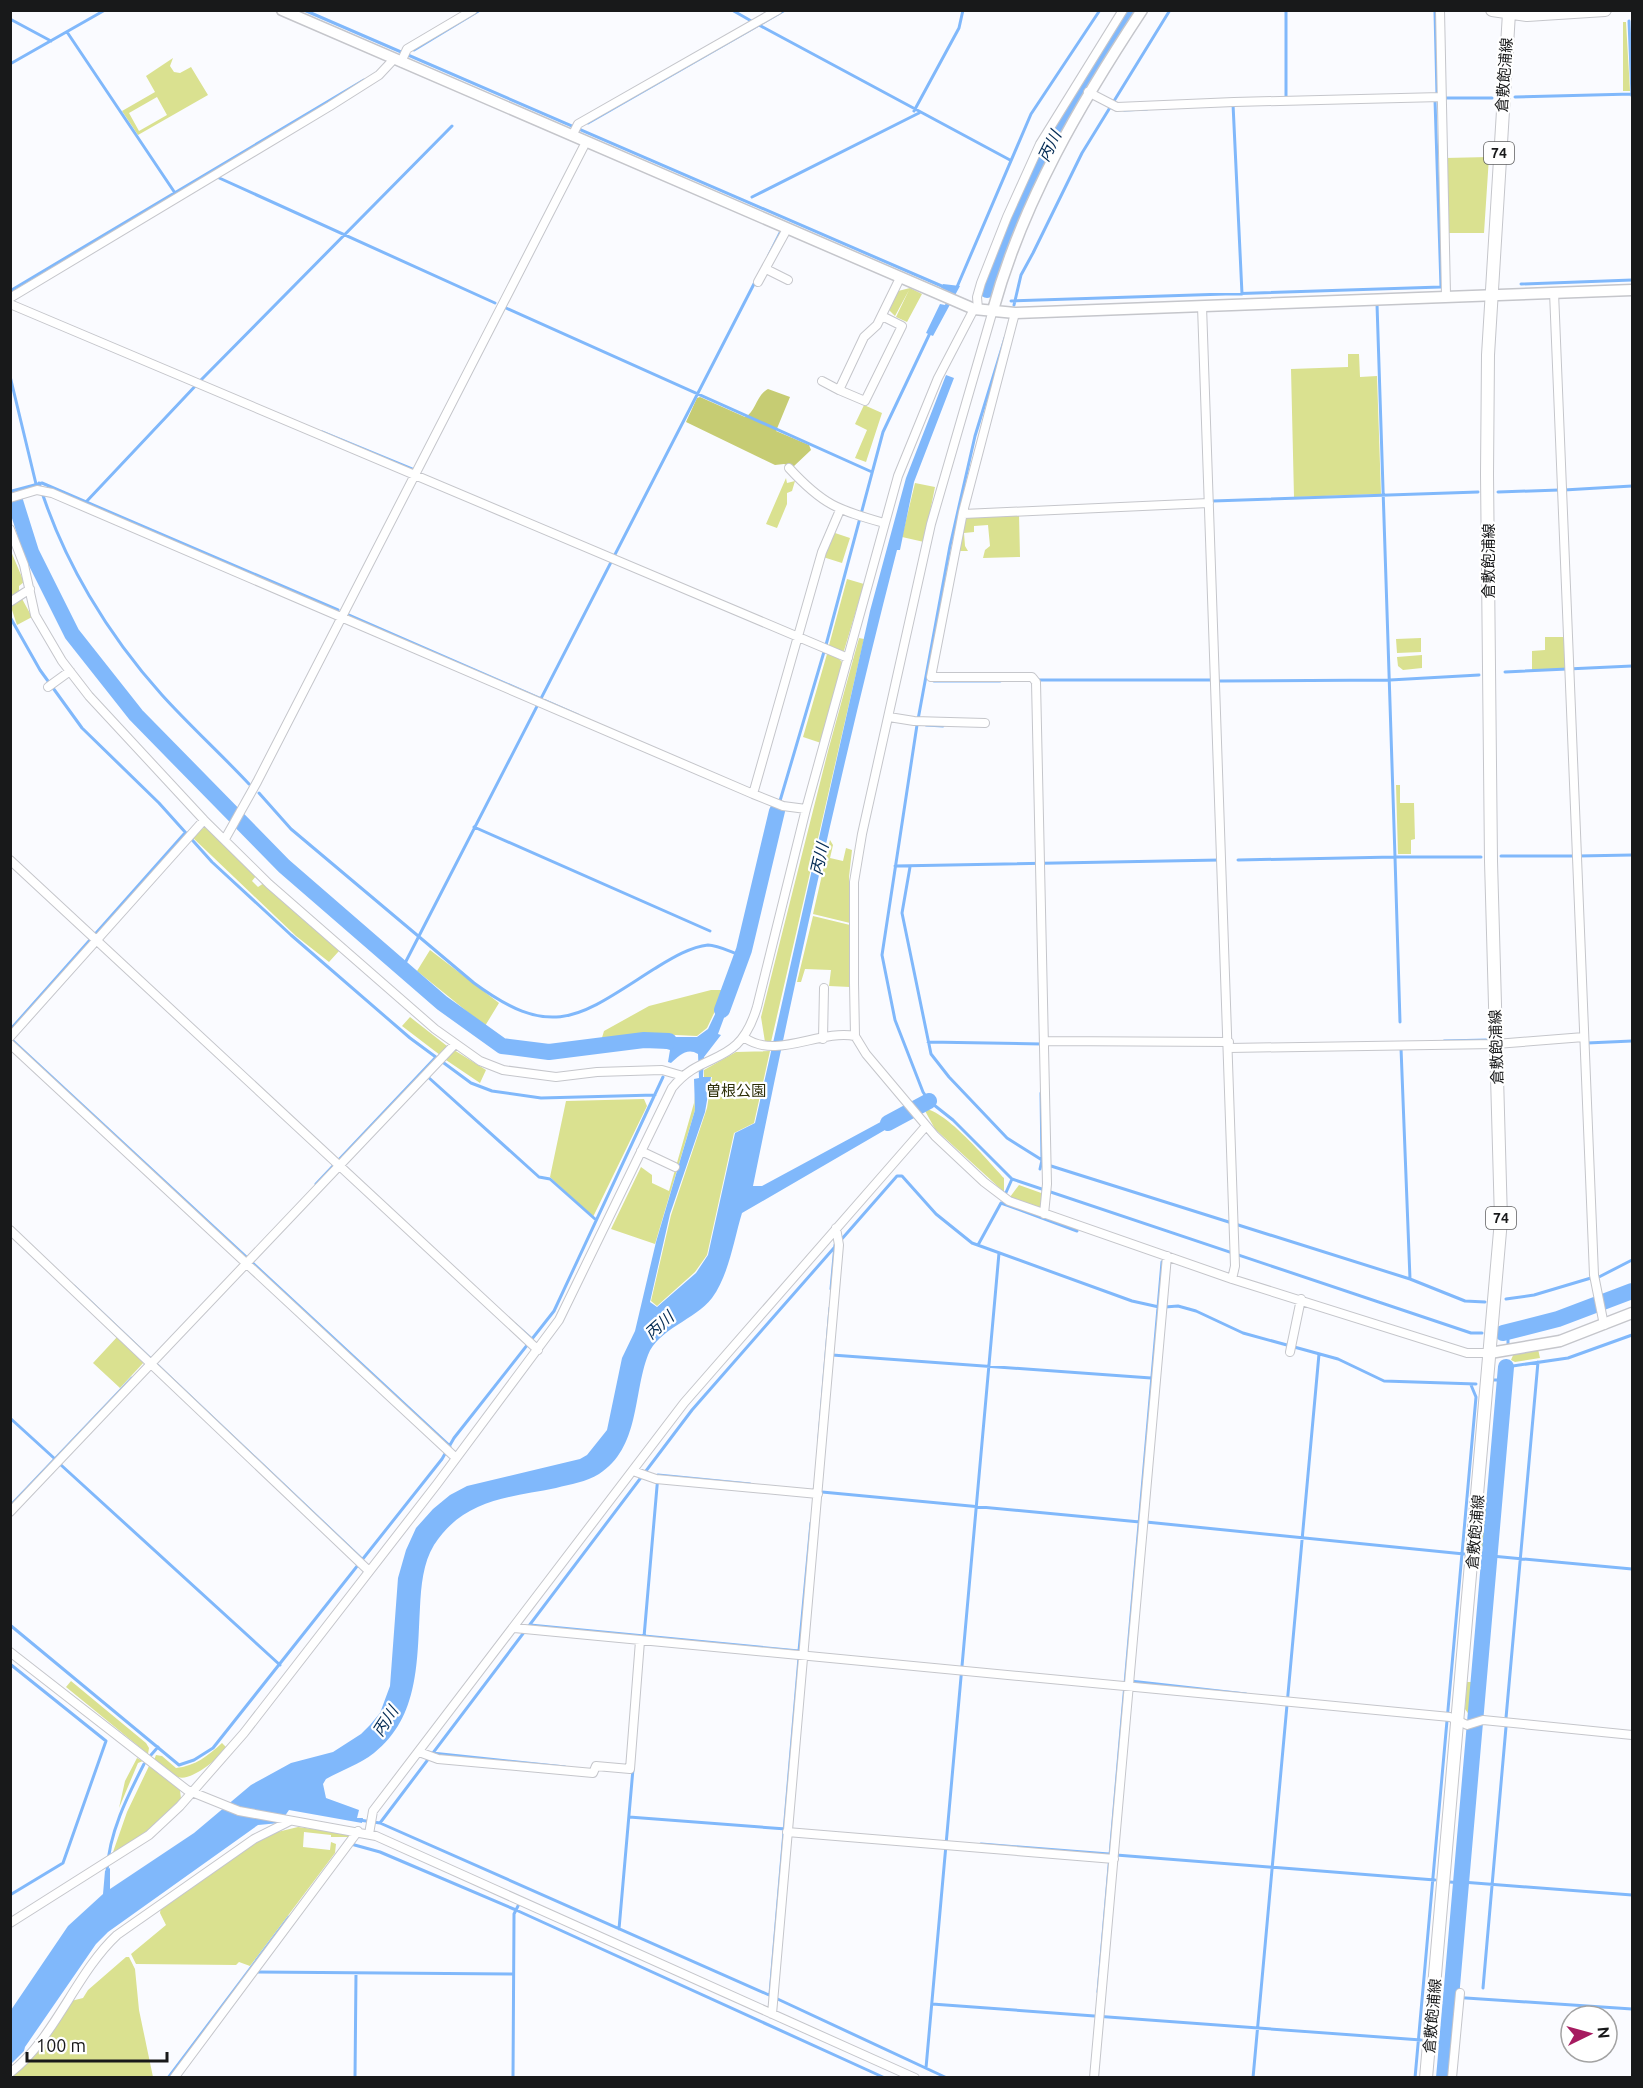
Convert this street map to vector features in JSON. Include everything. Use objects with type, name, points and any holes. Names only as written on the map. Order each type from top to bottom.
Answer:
[{"type":"main road","points":[[1492,10],[1509,13],[1554,14],[1605,10]]},
{"type":"main road","name":"倉敷飽浦線","points":[[1426,2078],[1451,1718],[1490,1353],[1501,1220],[1490,805],[1487,474],[1492,294],[1509,13]]},
{"type":"street","points":[[282,10],[575,131],[586,141],[976,309],[1015,313],[1202,306],[1446,289],[1492,294],[1632,290]]},
{"type":"street","points":[[10,298],[340,100],[473,10]]},
{"type":"street","points":[[575,131],[778,10]]},
{"type":"street","points":[[10,1923],[149,1835],[195,1794],[244,1733],[367,1569],[451,1452],[538,1350],[567,1305],[669,1094],[683,1076],[729,1052],[744,1038],[757,1007],[807,809],[898,476],[938,378],[976,309],[981,283],[1040,144],[1124,10]]},
{"type":"street","points":[[1142,10],[1088,92],[1025,216],[1005,266],[931,524],[874,776],[855,872],[855,1036],[866,1054],[910,1103],[926,1126],[1004,1198],[1044,1215],[1232,1279],[1467,1353],[1490,1353],[1560,1341],[1632,1313]]},
{"type":"street","points":[[1440,10],[1446,289]]},
{"type":"street","points":[[1088,92],[1111,105],[1441,97]]},
{"type":"street","points":[[225,839],[342,617],[586,141]]},
{"type":"street","points":[[758,282],[787,229]]},
{"type":"street","points":[[766,269],[788,280]]},
{"type":"street","points":[[839,390],[864,337],[878,325],[900,278]]},
{"type":"street","points":[[1554,292],[1594,1275],[1604,1325]]},
{"type":"street","points":[[10,304],[848,658]]},
{"type":"street","points":[[1202,306],[1207,503],[1234,1220],[1235,1266],[1232,1279]]},
{"type":"street","points":[[1015,313],[963,511],[931,677],[1032,676],[1035,680],[1042,865],[1045,1041],[1047,1190],[1044,1215]]},
{"type":"street","points":[[822,381],[865,401],[902,326],[882,316]]},
{"type":"street","points":[[789,468],[816,496],[840,510],[885,523]]},
{"type":"street","points":[[14,497],[41,490],[780,805],[807,809]]},
{"type":"street","points":[[963,511],[1207,503]]},
{"type":"street","points":[[754,792],[822,552],[840,510]]},
{"type":"street","points":[[10,529],[24,565],[35,615],[70,671],[101,710],[204,820],[269,884],[455,1044],[491,1066],[517,1072],[556,1077],[656,1070],[673,1071],[683,1076]]},
{"type":"street","points":[[10,602],[30,589]]},
{"type":"street","points":[[50,686],[70,671]]},
{"type":"street","points":[[889,717],[918,721],[985,723]]},
{"type":"street","points":[[11,1036],[93,937],[204,820]]},
{"type":"street","points":[[10,860],[538,1350]]},
{"type":"street","points":[[823,1039],[825,988]]},
{"type":"street","points":[[744,1038],[759,1046],[767,1046],[855,1036]]},
{"type":"street","points":[[1045,1041],[1496,1044],[1584,1039]]},
{"type":"street","points":[[10,1044],[451,1452]]},
{"type":"street","points":[[10,1512],[455,1044]]},
{"type":"street","points":[[369,1834],[370,1821],[400,1773],[426,1755],[518,1629],[639,1474],[684,1403],[926,1126]]},
{"type":"street","points":[[641,1151],[675,1167]]},
{"type":"street","points":[[772,2014],[815,1494],[839,1241],[836,1228]]},
{"type":"street","points":[[10,1230],[367,1569]]},
{"type":"street","points":[[1094,2078],[1127,1685],[1167,1256]]},
{"type":"street","points":[[1291,1349],[1300,1299]]},
{"type":"street","points":[[639,1474],[658,1479],[815,1494]]},
{"type":"street","points":[[518,1629],[1127,1685],[1451,1718],[1471,1724],[1480,1721],[1632,1735]]},
{"type":"street","points":[[426,1755],[593,1773],[595,1770],[630,1769],[642,1641]]},
{"type":"street","points":[[10,1652],[173,1780],[195,1794],[239,1811],[369,1834],[915,2078]]},
{"type":"street","points":[[10,2073],[34,2049],[96,1959],[117,1935],[254,1839],[288,1820]]},
{"type":"street","points":[[787,1830],[1112,1857]]},
{"type":"street","points":[[174,2078],[358,1831]]},
{"type":"street","points":[[1452,2078],[1460,1996]]},
{"type":"green space","points":[[1623,22],[1626,22],[1630,91],[1623,91]]},
{"type":"green space","points":[[173,58],[170,66],[174,72],[180,73],[191,67],[208,95],[138,135],[122,111],[155,92],[146,76]],"holes":[[[157,97],[167,115],[139,131],[129,113]]]},
{"type":"green space","points":[[1489,157],[1484,233],[1446,233],[1445,158]]},
{"type":"green space","points":[[910,288],[922,294],[907,322],[896,317],[909,290],[895,316],[889,310],[898,291]]},
{"type":"green space","points":[[1348,354],[1359,354],[1360,377],[1377,376],[1381,494],[1294,497],[1291,369],[1348,367]]},
{"type":"green space","points":[[768,389],[790,397],[776,431],[809,445],[811,450],[793,467],[784,464],[775,465],[686,422],[697,398],[700,397],[745,417],[749,415],[761,395]]},
{"type":"green space","points":[[864,405],[882,413],[866,462],[855,458],[867,430],[855,424]]},
{"type":"green space","points":[[786,478],[787,483],[795,481],[792,491],[787,493],[787,504],[777,528],[766,524]]},
{"type":"green space","points":[[915,483],[935,487],[924,542],[902,537]]},
{"type":"green space","points":[[1019,514],[1020,557],[983,558],[985,550],[990,546],[988,525],[974,526],[974,532],[964,533],[965,546],[968,551],[958,551],[964,516]]},
{"type":"green space","points":[[832,532],[850,538],[842,563],[823,557]]},
{"type":"green space","points":[[10,549],[24,582],[19,586],[19,592],[10,598]]},
{"type":"green space","points":[[847,579],[864,584],[843,654],[828,649]]},
{"type":"green space","points":[[21,597],[32,617],[17,625],[11,607]]},
{"type":"green space","points":[[1545,637],[1565,637],[1567,669],[1532,670],[1532,651],[1545,650]]},
{"type":"green space","points":[[859,638],[864,639],[771,1042],[765,1042],[761,1017]]},
{"type":"green space","points":[[1421,638],[1421,652],[1397,653],[1396,639]]},
{"type":"green space","points":[[827,654],[842,662],[821,743],[803,737]]},
{"type":"green space","points":[[1422,655],[1422,668],[1403,670],[1398,666],[1397,657]]},
{"type":"green space","points":[[1396,785],[1400,785],[1400,803],[1414,803],[1415,839],[1411,840],[1411,854],[1398,854]]},
{"type":"green space","points":[[205,827],[256,876],[252,881],[258,887],[264,883],[339,951],[329,962],[296,936],[192,837]]},
{"type":"green space","points":[[830,840],[833,845],[830,858],[843,861],[846,848],[852,850],[849,877],[850,923],[813,914]]},
{"type":"green space","points":[[813,916],[850,925],[850,987],[829,986],[831,970],[805,969],[801,982],[797,982]]},
{"type":"green space","points":[[430,950],[499,1003],[485,1026],[417,971]]},
{"type":"green space","points":[[711,990],[725,990],[707,1028],[697,1036],[655,1034],[601,1041],[604,1031],[649,1006]]},
{"type":"green space","points":[[410,1017],[447,1046],[440,1055],[402,1026]]},
{"type":"green space","points":[[454,1050],[486,1070],[480,1083],[446,1060]]},
{"type":"green space","name":"曽根公園","points":[[770,1051],[754,1123],[734,1133],[707,1255],[695,1272],[657,1306],[651,1301],[671,1215],[707,1108],[712,1077],[704,1077],[704,1070],[736,1052]]},
{"type":"green space","points":[[694,1094],[695,1110],[655,1244],[611,1229],[641,1167],[652,1175],[652,1183],[669,1191],[694,1103]]},
{"type":"green space","points":[[644,1099],[647,1106],[593,1217],[550,1177],[566,1101]]},
{"type":"green space","points":[[924,1109],[933,1111],[943,1118],[978,1149],[1004,1178],[1004,1192],[935,1129]]},
{"type":"green space","points":[[1019,1185],[1044,1194],[1042,1209],[1010,1197]]},
{"type":"green space","points":[[118,1336],[145,1361],[120,1388],[93,1363]]},
{"type":"green space","points":[[1538,1349],[1540,1358],[1515,1362],[1511,1360],[1514,1353]]},
{"type":"green space","points":[[1485,1509],[1489,1511],[1486,1554],[1479,1553]]},
{"type":"green space","points":[[71,1681],[146,1743],[149,1748],[148,1754],[66,1687]]},
{"type":"green space","points":[[1467,1682],[1475,1682],[1470,1716],[1465,1709]]},
{"type":"green space","points":[[222,1743],[227,1748],[223,1752],[197,1773],[184,1778],[169,1772],[154,1760],[156,1755],[162,1756],[176,1768],[183,1767],[201,1760]]},
{"type":"green space","points":[[137,1758],[143,1761],[138,1763],[119,1808],[125,1781]]},
{"type":"green space","points":[[149,1766],[180,1790],[181,1799],[147,1833],[112,1855],[127,1812]]},
{"type":"green space","points":[[298,1827],[351,1834],[350,1837],[331,1837],[331,1835],[304,1832],[303,1847],[330,1850],[331,1842],[336,1844],[335,1853],[250,1966],[239,1962],[236,1965],[136,1964],[131,1954],[166,1925],[160,1913],[161,1907],[269,1834]]},
{"type":"green space","points":[[126,1957],[129,1957],[135,1969],[139,2010],[153,2077],[11,2078],[32,2058],[71,2001],[83,1998],[88,1990]]},
{"type":"water","points":[[943,284],[960,286],[933,336],[926,333],[940,304],[945,305],[950,292],[941,288]]},
{"type":"water","points":[[946,375],[954,378],[914,482],[900,550],[897,550],[839,787],[753,1186],[762,1186],[899,1112],[906,1110],[909,1116],[742,1213],[727,1268],[718,1289],[705,1306],[660,1338],[648,1355],[629,1435],[622,1450],[612,1463],[599,1474],[584,1481],[504,1498],[473,1509],[446,1530],[434,1545],[427,1559],[422,1583],[416,1667],[408,1705],[389,1739],[374,1753],[326,1779],[323,1784],[326,1798],[359,1810],[357,1818],[363,1818],[362,1823],[289,1810],[280,1823],[258,1825],[108,1932],[96,1944],[24,2051],[11,2064],[11,2010],[68,1926],[103,1894],[105,1871],[110,1868],[110,1889],[194,1833],[251,1785],[291,1763],[333,1752],[361,1734],[380,1713],[390,1686],[398,1578],[406,1550],[416,1528],[433,1509],[450,1495],[467,1486],[580,1459],[587,1455],[607,1430],[622,1358],[635,1331],[656,1242],[695,1110],[694,1079],[699,1078],[698,1054],[690,1051],[680,1055],[671,1063],[668,1062],[670,1050],[647,1043],[647,1037],[697,1037],[708,1029],[727,989],[734,991],[718,1034],[721,1035],[704,1057],[703,1077],[711,1077],[705,1112],[670,1214],[650,1302],[657,1307],[696,1273],[708,1255],[735,1133],[755,1123],[870,611],[906,478]]},
{"type":"waterway","points":[[10,64],[105,10]]},
{"type":"waterway","points":[[304,10],[944,287]]},
{"type":"waterway","points":[[414,50],[480,10]]},
{"type":"waterway","points":[[732,10],[753,22]]},
{"type":"waterway","points":[[588,123],[785,10]]},
{"type":"waterway","points":[[914,111],[959,28],[963,10]]},
{"type":"waterway","points":[[957,287],[1031,114],[1100,10]]},
{"type":"waterway","name":"丙川","points":[[987,290],[1032,181],[1068,112],[1130,10]]},
{"type":"waterway","points":[[1014,305],[1021,275],[1082,153],[1170,10]]},
{"type":"waterway","points":[[1286,10],[1286,98]]},
{"type":"waterway","points":[[1435,12],[1437,95]]},
{"type":"waterway","points":[[10,19],[51,41]]},
{"type":"waterway","points":[[1629,21],[1632,96]]},
{"type":"waterway","points":[[759,25],[1010,160]]},
{"type":"waterway","points":[[67,32],[175,193]]},
{"type":"waterway","points":[[10,291],[364,80]]},
{"type":"waterway","points":[[1515,97],[1632,94]]},
{"type":"waterway","points":[[1444,98],[1492,98]]},
{"type":"waterway","points":[[1435,100],[1441,287]]},
{"type":"waterway","points":[[1233,104],[1242,294]]},
{"type":"waterway","points":[[1124,110],[1147,109]]},
{"type":"waterway","points":[[752,197],[919,113]]},
{"type":"waterway","points":[[86,502],[200,381],[452,126]]},
{"type":"waterway","points":[[217,177],[495,303]]},
{"type":"waterway","points":[[769,255],[780,233]]},
{"type":"waterway","points":[[402,969],[756,280]]},
{"type":"waterway","points":[[1521,284],[1632,280]]},
{"type":"waterway","points":[[1011,301],[1441,287]]},
{"type":"waterway","points":[[1377,304],[1395,857],[1481,857]]},
{"type":"waterway","points":[[506,308],[872,472]]},
{"type":"waterway","points":[[777,811],[826,645],[883,432],[930,333]]},
{"type":"waterway","points":[[1005,338],[975,436],[950,546],[917,725],[882,955],[895,1020],[923,1092],[929,1101],[953,1120],[1012,1179],[1471,1333],[1482,1333]]},
{"type":"waterway","points":[[10,376],[36,484]]},
{"type":"waterway","points":[[322,432],[412,469]]},
{"type":"waterway","points":[[39,483],[74,569],[123,648],[183,718],[249,784]]},
{"type":"waterway","points":[[12,491],[42,483],[338,610]]},
{"type":"waterway","points":[[1564,490],[1632,486]]},
{"type":"waterway","points":[[1498,492],[1559,490]]},
{"type":"waterway","points":[[1213,501],[1478,492]]},
{"type":"waterway","points":[[15,501],[31,552],[72,634],[136,715],[284,866],[442,1003],[502,1046],[549,1052],[644,1040],[669,1041]]},
{"type":"waterway","points":[[349,615],[578,715]]},
{"type":"waterway","points":[[10,617],[40,670],[82,728],[159,803],[212,862],[291,935],[410,1038],[471,1083],[492,1091],[541,1098],[655,1095]]},
{"type":"waterway","points":[[1505,672],[1632,666]]},
{"type":"waterway","points":[[1220,681],[1390,680],[1479,675]]},
{"type":"waterway","points":[[1037,680],[1212,680]]},
{"type":"waterway","points":[[934,681],[1000,681]]},
{"type":"waterway","points":[[926,725],[943,726]]},
{"type":"waterway","points":[[259,793],[291,829],[474,983],[502,1001],[525,1012],[547,1017],[566,1016],[586,1010],[673,958],[701,946],[716,946],[743,956]]},
{"type":"waterway","points":[[722,1010],[744,950],[777,811]]},
{"type":"waterway","points":[[474,827],[710,931]]},
{"type":"waterway","points":[[10,1030],[184,834]]},
{"type":"waterway","points":[[1578,856],[1632,855]]},
{"type":"waterway","points":[[1501,856],[1573,856]]},
{"type":"waterway","points":[[1238,860],[1395,857],[1400,1022]]},
{"type":"waterway","points":[[895,866],[1220,860]]},
{"type":"waterway","points":[[910,867],[902,913],[931,1054],[949,1077],[1007,1138],[1042,1160]]},
{"type":"waterway","points":[[11,1039],[450,1446]]},
{"type":"waterway","points":[[1444,1041],[1487,1040]]},
{"type":"waterway","points":[[1587,1043],[1632,1041]]},
{"type":"waterway","points":[[928,1042],[1042,1044]]},
{"type":"waterway","points":[[1401,1048],[1410,1279]]},
{"type":"waterway","points":[[316,1184],[436,1057]]},
{"type":"waterway","points":[[428,1077],[539,1177],[550,1179],[595,1219]]},
{"type":"waterway","points":[[10,1625],[179,1765],[194,1760],[213,1748],[442,1459],[454,1438],[554,1311],[663,1077]]},
{"type":"waterway","points":[[1040,1169],[1042,1160],[1041,1093]]},
{"type":"waterway","points":[[888,1123],[929,1101]]},
{"type":"waterway","points":[[1051,1166],[1410,1279],[1465,1301],[1485,1302]]},
{"type":"waterway","points":[[380,1823],[692,1410],[897,1176],[902,1176],[936,1214],[972,1243],[1132,1301],[1159,1307]]},
{"type":"waterway","points":[[1004,1197],[1012,1179]]},
{"type":"waterway","points":[[1001,1203],[1077,1231]]},
{"type":"waterway","points":[[978,1245],[1001,1203]]},
{"type":"waterway","points":[[831,1289],[835,1245]]},
{"type":"waterway","points":[[926,2068],[999,1253]]},
{"type":"waterway","points":[[1597,1278],[1632,1260]]},
{"type":"waterway","points":[[1098,1992],[1162,1262]]},
{"type":"waterway","points":[[1506,1299],[1534,1295],[1591,1278]]},
{"type":"waterway","points":[[74,1286],[362,1559]]},
{"type":"waterway","points":[[1503,1333],[1558,1319],[1632,1291]]},
{"type":"waterway","points":[[1165,1307],[1178,1306],[1196,1311],[1243,1333],[1338,1359],[1384,1381],[1476,1384]]},
{"type":"waterway","points":[[819,1438],[830,1308]]},
{"type":"waterway","points":[[515,1324],[532,1339]]},
{"type":"waterway","points":[[1508,1331],[1508,1344]]},
{"type":"waterway","points":[[1506,1367],[1568,1358],[1632,1335]]},
{"type":"waterway","points":[[1253,2078],[1319,1354]]},
{"type":"waterway","points":[[832,1355],[1151,1378]]},
{"type":"waterway","points":[[1506,1718],[1538,1362]]},
{"type":"waterway","points":[[1444,2078],[1506,1367]]},
{"type":"waterway","points":[[10,1506],[132,1378]]},
{"type":"waterway","points":[[1494,1380],[1504,1380]]},
{"type":"waterway","points":[[1415,2078],[1476,1397],[1471,1385]]},
{"type":"waterway","points":[[10,1418],[55,1459]]},
{"type":"waterway","points":[[61,1465],[280,1665]]},
{"type":"waterway","points":[[658,1475],[750,1484]]},
{"type":"waterway","points":[[644,1637],[658,1475]]},
{"type":"waterway","points":[[822,1492],[1140,1522]]},
{"type":"waterway","points":[[1146,1522],[1464,1554]]},
{"type":"waterway","points":[[530,1625],[799,1651],[811,1523]]},
{"type":"waterway","points":[[1481,1555],[1632,1569]]},
{"type":"waterway","points":[[770,1994],[799,1658]]},
{"type":"waterway","points":[[10,1664],[106,1741],[63,1863],[10,1895]]},
{"type":"waterway","points":[[1130,1681],[1246,1694]]},
{"type":"waterway","points":[[1483,1988],[1506,1727]]},
{"type":"waterway","points":[[151,1755],[158,1747]]},
{"type":"waterway","points":[[432,1753],[565,1767]]},
{"type":"waterway","points":[[107,1871],[115,1829],[125,1802],[144,1764]]},
{"type":"waterway","points":[[619,1929],[633,1769]]},
{"type":"waterway","points":[[629,1817],[786,1829]]},
{"type":"waterway","points":[[359,1820],[380,1823],[769,1995],[947,2078]]},
{"type":"waterway","points":[[351,1844],[380,1852],[516,1910],[885,2078]]},
{"type":"waterway","points":[[981,1844],[1109,1854]]},
{"type":"waterway","points":[[1116,1855],[1435,1880]]},
{"type":"waterway","points":[[1450,1882],[1461,1883]]},
{"type":"waterway","points":[[1462,1882],[1632,1895]]},
{"type":"waterway","points":[[513,2078],[514,1914],[518,1906]]},
{"type":"waterway","points":[[168,2078],[289,1917]]},
{"type":"waterway","points":[[257,1972],[513,1974]]},
{"type":"waterway","points":[[355,2078],[356,1973]]},
{"type":"waterway","points":[[1451,1997],[1632,2009]]},
{"type":"waterway","points":[[932,2004],[1421,2040]]},
{"type":"waterway","points":[[1436,2042],[1447,2043]]}]
